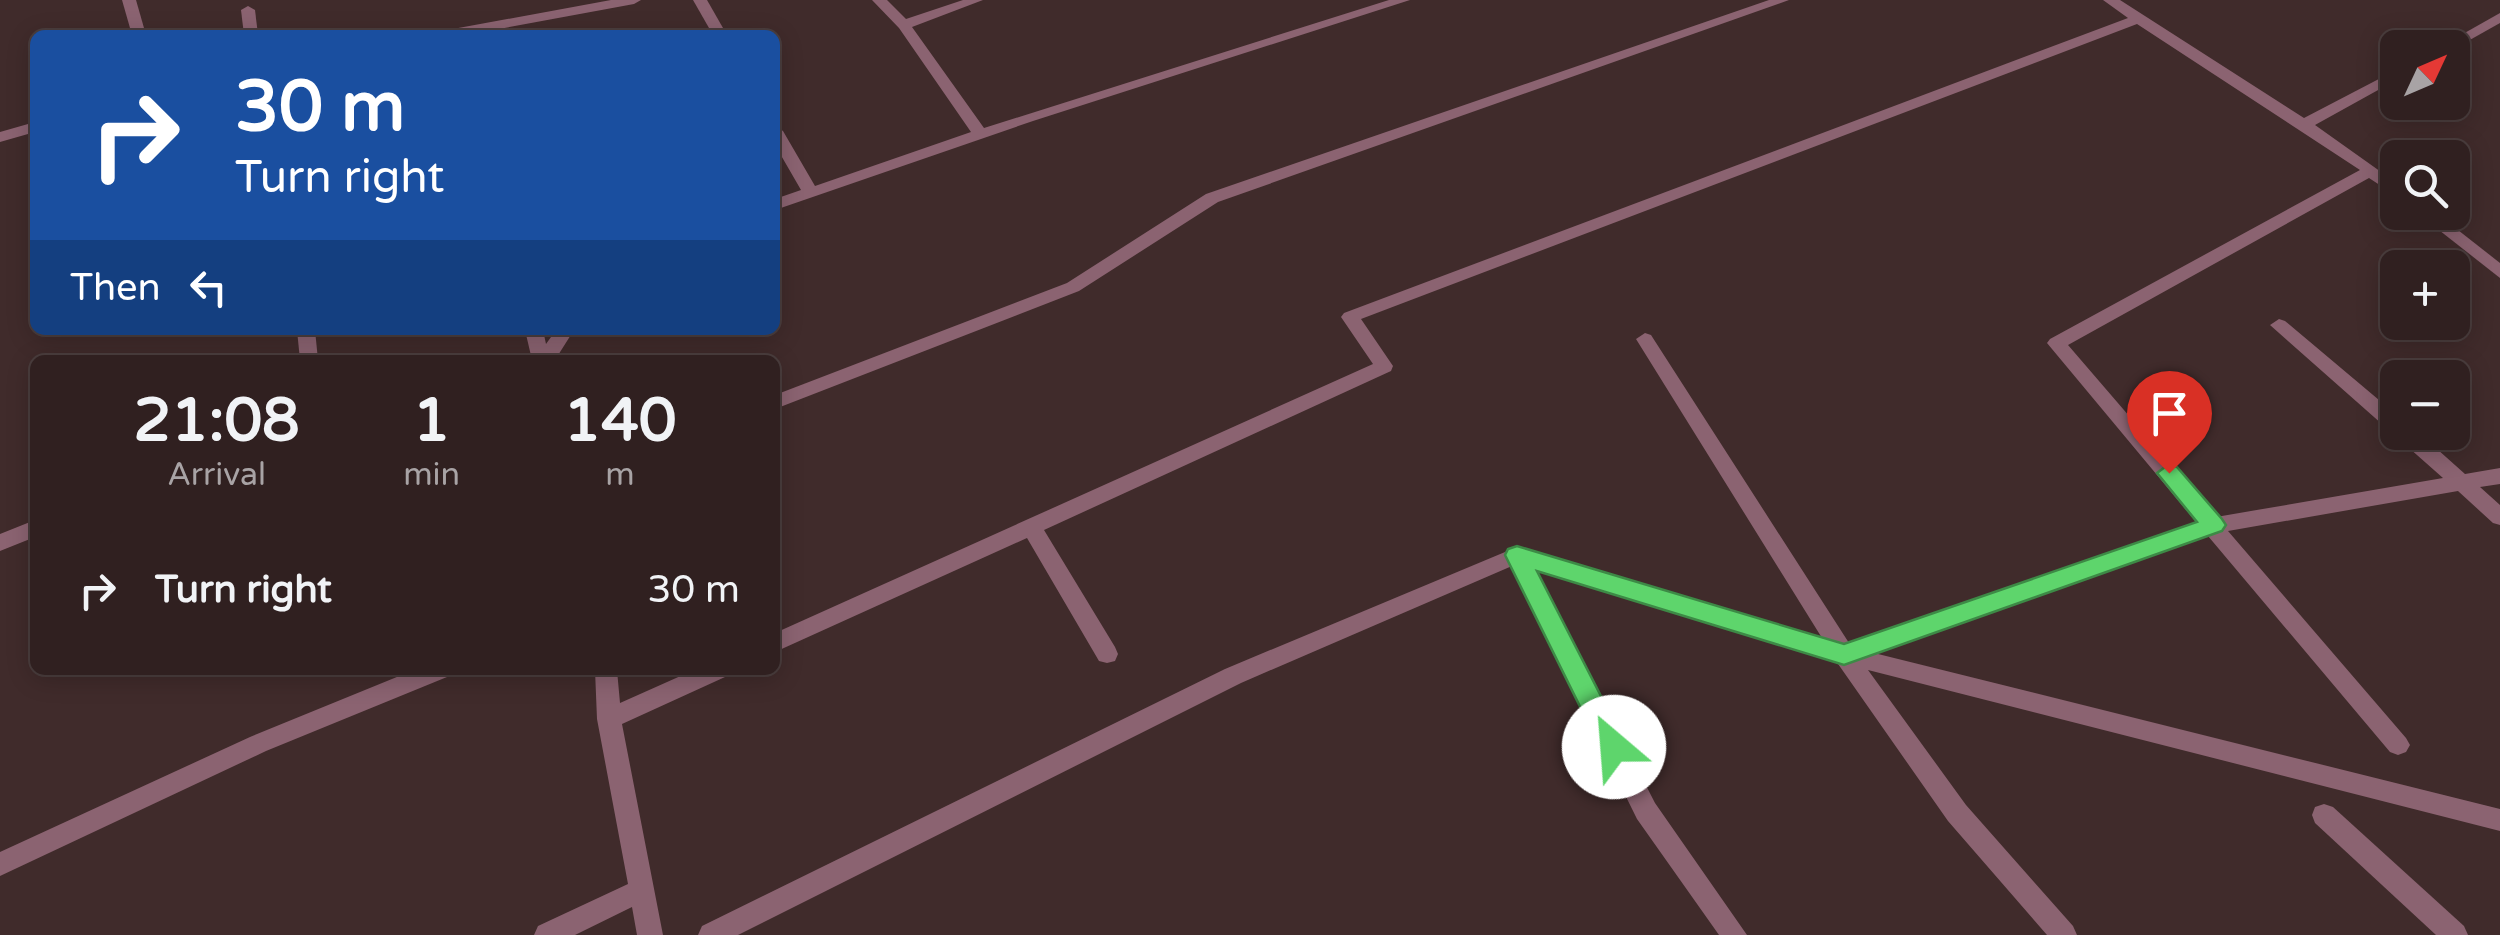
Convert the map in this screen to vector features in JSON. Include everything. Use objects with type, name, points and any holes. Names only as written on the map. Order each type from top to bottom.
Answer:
[{"type":"street","points":[[129,0],[138,30]]},
{"type":"street","points":[[481,30],[634,0]]},
{"type":"street","points":[[700,0],[717,30]]},
{"type":"street","points":[[879,0],[904,25],[980,134]]},
{"type":"street","points":[[904,25],[976,0]]},
{"type":"street","points":[[780,204],[980,134],[1403,0]]},
{"type":"street","points":[[780,400],[1074,287],[1212,198],[1782,0]]},
{"type":"street","points":[[2110,0],[2380,178]]},
{"type":"street","points":[[248,10],[250,30]]},
{"type":"street","points":[[780,641],[1384,366],[1350,317],[2140,18]]},
{"type":"street","points":[[2470,34],[2500,18]]},
{"type":"street","points":[[2304,125],[2380,84]]},
{"type":"street","points":[[0,138],[30,129]]},
{"type":"street","points":[[780,140],[810,193]]},
{"type":"street","points":[[2370,171],[2056,343],[2398,745]]},
{"type":"street","points":[[2447,230],[2500,272]]},
{"type":"street","points":[[2279,325],[2380,411]]},
{"type":"street","points":[[1645,339],[1844,654],[1956,813],[2064,935]]},
{"type":"street","points":[[2425,450],[2500,517]]},
{"type":"street","points":[[1844,654],[2214,525],[2500,476]]},
{"type":"street","points":[[1031,527],[1107,654]]},
{"type":"street","points":[[0,543],[30,530]]},
{"type":"street","points":[[1517,555],[1646,811],[1734,935]]},
{"type":"street","points":[[711,935],[1233,676],[1517,555],[1844,654],[2500,820]]},
{"type":"street","points":[[0,864],[258,744],[427,675]]},
{"type":"street","points":[[606,675],[609,719],[650,935]]},
{"type":"street","points":[[609,719],[705,675]]},
{"type":"street","points":[[2324,815],[2455,935]]},
{"type":"street","points":[[548,935],[641,890]]},
{"type":"route","points":[[1614,747],[1517,555],[1844,654],[2214,525],[2169,473]]}]
